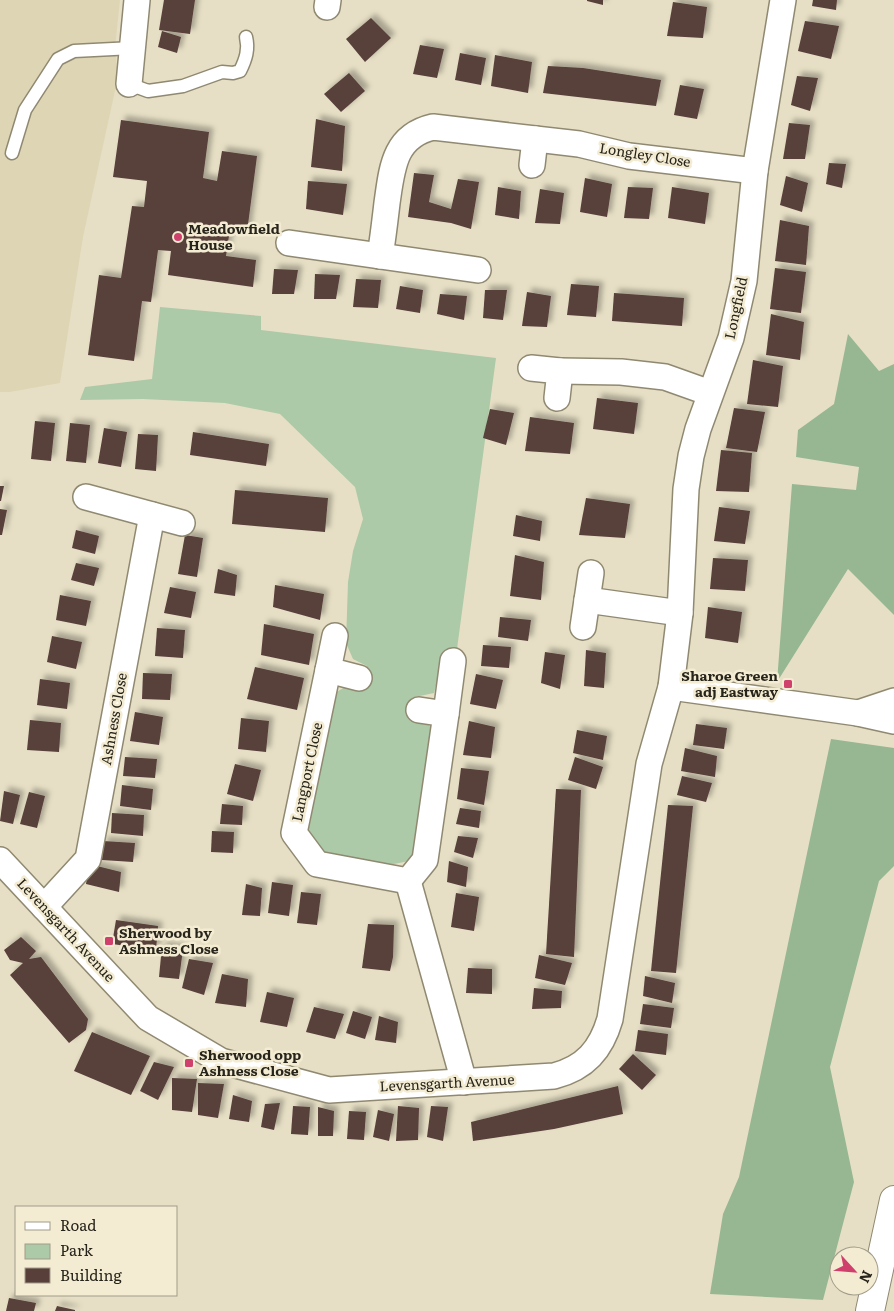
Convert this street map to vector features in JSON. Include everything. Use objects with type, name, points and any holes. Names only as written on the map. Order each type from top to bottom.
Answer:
[{"type":"main road","points":[[870,1311],[894,1200]]},
{"type":"street","points":[[129,84],[137,0]]},
{"type":"street","name":"Longfield","points":[[671,687],[680,613],[686,489],[691,456],[710,393],[731,338],[744,281],[755,171],[783,0]]},
{"type":"street","name":"Longley Close","points":[[380,256],[394,163],[398,152],[412,135],[433,127],[579,144],[629,156],[755,171]]},
{"type":"street","points":[[532,165],[536,139]]},
{"type":"street","points":[[289,243],[478,270]]},
{"type":"street","points":[[531,368],[560,371],[621,372],[665,377],[710,393]]},
{"type":"street","points":[[557,398],[560,371]]},
{"type":"street","points":[[86,498],[182,523]]},
{"type":"street","name":"Ashness Close","points":[[44,907],[88,860],[152,515]]},
{"type":"street","points":[[583,627],[591,574]]},
{"type":"street","points":[[587,600],[680,613]]},
{"type":"street","name":"Langport Close","points":[[335,636],[294,833],[318,864],[408,881]]},
{"type":"street","points":[[454,661],[425,860],[408,881],[464,1082]]},
{"type":"street","points":[[328,670],[359,678]]},
{"type":"street","points":[[671,687],[858,713],[894,721]]},
{"type":"street","name":"Levensgarth Avenue","points":[[0,860],[148,1018],[221,1061],[329,1090],[554,1076],[567,1073],[588,1060],[605,1036],[610,1020],[649,764],[671,687]]},
{"type":"street","points":[[858,713],[894,701]]},
{"type":"street","points":[[419,710],[446,714]]},
{"type":"lane","points":[[129,84],[148,91],[183,86],[222,72],[232,73],[240,71],[246,60],[248,45],[246,37]]},
{"type":"lane","points":[[12,152],[25,110],[58,59],[74,51],[133,48]]},
{"type":"shaded area","points":[[0,0],[120,0],[115,48],[118,77],[83,237],[60,383],[10,392],[0,392]]},
{"type":"green space","points":[[160,307],[261,316],[261,330],[496,358],[457,649],[445,651],[434,693],[415,697],[415,717],[433,728],[423,834],[409,861],[379,867],[335,859],[310,842],[304,823],[333,694],[352,683],[365,686],[367,666],[353,659],[346,643],[348,582],[353,551],[363,519],[355,487],[280,414],[225,403],[143,399],[80,400],[85,387],[152,379]]},
{"type":"green space","points":[[848,334],[879,371],[894,364],[894,615],[848,569],[777,682],[792,484],[856,490],[859,467],[796,457],[798,430],[834,404]]},
{"type":"green space","points":[[831,739],[894,748],[894,866],[879,881],[830,1067],[854,1182],[837,1246],[829,1246],[829,1277],[823,1300],[710,1294],[723,1214],[739,1177]]},
{"type":"building","points":[[164,0],[195,0],[190,34],[159,30]]},
{"type":"building","points":[[603,0],[603,5],[587,1]]},
{"type":"building","points":[[813,0],[837,0],[836,10],[812,6]]},
{"type":"building","points":[[673,2],[707,7],[703,38],[667,36]]},
{"type":"building","points":[[371,18],[391,38],[365,62],[346,39]]},
{"type":"building","points":[[805,21],[839,26],[831,59],[798,51]]},
{"type":"building","points":[[162,31],[181,37],[177,53],[158,47]]},
{"type":"building","points":[[420,45],[444,49],[437,78],[413,74]]},
{"type":"building","points":[[460,53],[486,58],[481,85],[455,80]]},
{"type":"building","points":[[495,55],[532,62],[528,93],[491,86]]},
{"type":"building","points":[[548,66],[583,68],[661,80],[656,106],[543,93]]},
{"type":"building","points":[[349,73],[365,91],[341,112],[324,94]]},
{"type":"building","points":[[797,76],[818,78],[810,111],[791,105]]},
{"type":"building","points":[[680,85],[704,89],[697,119],[674,115]]},
{"type":"building","points":[[316,119],[345,126],[342,171],[311,167]]},
{"type":"building","name":"Meadowfield House","points":[[121,120],[209,132],[203,178],[217,181],[222,151],[257,156],[247,232],[230,229],[226,256],[256,260],[253,287],[168,275],[171,251],[158,250],[151,302],[142,301],[134,361],[88,355],[99,275],[121,278],[132,206],[144,207],[147,181],[113,177]]},
{"type":"building","points":[[789,123],[810,125],[805,159],[783,159]]},
{"type":"building","points":[[829,163],[846,164],[842,188],[826,184]]},
{"type":"building","points":[[414,173],[434,175],[429,202],[451,209],[458,179],[479,182],[471,229],[451,223],[408,217]]},
{"type":"building","points":[[786,176],[808,183],[802,212],[780,205]]},
{"type":"building","points":[[585,178],[612,184],[607,217],[580,212]]},
{"type":"building","points":[[308,181],[347,184],[343,215],[306,209]]},
{"type":"building","points":[[498,187],[521,191],[519,219],[495,215]]},
{"type":"building","points":[[628,187],[653,188],[649,219],[624,218]]},
{"type":"building","points":[[672,187],[709,193],[705,224],[668,218]]},
{"type":"building","points":[[540,189],[564,193],[560,224],[535,223]]},
{"type":"building","points":[[780,220],[809,226],[806,265],[775,261]]},
{"type":"building","points":[[775,268],[806,272],[801,313],[770,309]]},
{"type":"building","points":[[274,269],[298,270],[294,294],[272,294]]},
{"type":"building","points":[[315,274],[340,275],[336,299],[314,299]]},
{"type":"building","points":[[356,279],[381,280],[378,308],[353,307]]},
{"type":"building","points":[[571,284],[599,286],[596,317],[567,315]]},
{"type":"building","points":[[400,286],[423,290],[420,313],[396,309]]},
{"type":"building","points":[[485,290],[507,290],[503,320],[483,318]]},
{"type":"building","points":[[527,292],[551,296],[547,327],[522,326]]},
{"type":"building","points":[[614,293],[684,298],[682,326],[612,321]]},
{"type":"building","points":[[440,294],[467,296],[464,320],[437,314]]},
{"type":"building","points":[[771,314],[804,322],[800,360],[766,355]]},
{"type":"building","points":[[753,360],[783,366],[778,407],[747,404]]},
{"type":"building","points":[[597,398],[638,403],[634,434],[593,429]]},
{"type":"building","points":[[734,408],[765,412],[757,452],[726,448]]},
{"type":"building","points":[[490,409],[514,413],[506,445],[483,438]]},
{"type":"building","points":[[530,417],[574,423],[570,454],[525,451]]},
{"type":"building","points":[[35,421],[55,423],[51,461],[31,459]]},
{"type":"building","points":[[70,423],[90,425],[86,463],[66,461]]},
{"type":"building","points":[[104,428],[127,432],[121,467],[98,463]]},
{"type":"building","points":[[193,432],[269,444],[266,466],[190,455]]},
{"type":"building","points":[[138,434],[158,435],[156,471],[135,469]]},
{"type":"building","points":[[721,450],[752,453],[749,492],[716,491]]},
{"type":"building","points":[[0,486],[4,486],[1,501],[0,501]]},
{"type":"building","points":[[235,490],[328,498],[325,532],[232,524]]},
{"type":"building","points":[[586,498],[630,504],[625,538],[579,535]]},
{"type":"building","points":[[719,507],[750,511],[745,544],[714,541]]},
{"type":"building","points":[[0,509],[7,510],[2,535],[0,535]]},
{"type":"building","points":[[516,515],[542,521],[540,541],[513,536]]},
{"type":"building","points":[[76,530],[99,536],[95,554],[72,548]]},
{"type":"building","points":[[185,535],[203,538],[197,577],[178,574]]},
{"type":"building","points":[[515,555],[544,562],[541,600],[510,596]]},
{"type":"building","points":[[713,558],[748,560],[745,591],[710,589]]},
{"type":"building","points":[[76,563],[99,568],[94,586],[71,580]]},
{"type":"building","points":[[218,569],[237,575],[235,596],[214,593]]},
{"type":"building","points":[[275,585],[324,594],[320,620],[273,607]]},
{"type":"building","points":[[170,587],[196,592],[191,618],[164,613]]},
{"type":"building","points":[[60,595],[91,601],[86,626],[56,620]]},
{"type":"building","points":[[708,607],[742,612],[738,643],[705,638]]},
{"type":"building","points":[[500,617],[531,620],[528,641],[498,637]]},
{"type":"building","points":[[264,624],[314,634],[309,665],[261,655]]},
{"type":"building","points":[[157,628],[185,630],[183,658],[155,656]]},
{"type":"building","points":[[52,636],[82,642],[76,669],[47,662]]},
{"type":"building","points":[[483,645],[511,647],[509,668],[481,666]]},
{"type":"building","points":[[586,650],[606,653],[604,688],[584,686]]},
{"type":"building","points":[[545,652],[565,655],[560,689],[541,683]]},
{"type":"building","points":[[255,667],[304,678],[297,710],[247,699]]},
{"type":"building","points":[[143,673],[172,674],[170,700],[142,699]]},
{"type":"building","points":[[476,674],[503,680],[496,709],[470,704]]},
{"type":"building","points":[[40,679],[70,683],[67,709],[37,705]]},
{"type":"building","points":[[135,712],[163,717],[159,745],[130,741]]},
{"type":"building","points":[[241,718],[269,721],[266,752],[238,749]]},
{"type":"building","points":[[30,720],[61,723],[59,752],[27,750]]},
{"type":"building","points":[[469,721],[495,727],[491,758],[463,755]]},
{"type":"building","points":[[696,724],[727,728],[724,749],[693,745]]},
{"type":"building","points":[[577,730],[607,736],[603,760],[573,753]]},
{"type":"building","points":[[685,748],[717,756],[715,777],[681,771]]},
{"type":"building","points":[[125,757],[157,759],[155,778],[123,776]]},
{"type":"building","points":[[575,757],[603,767],[596,789],[568,780]]},
{"type":"building","points":[[235,764],[261,770],[253,801],[227,794]]},
{"type":"building","points":[[461,768],[489,771],[484,805],[457,799]]},
{"type":"building","points":[[682,776],[712,783],[706,802],[677,795]]},
{"type":"building","points":[[122,785],[153,789],[151,810],[120,806]]},
{"type":"building","points":[[556,789],[581,790],[574,957],[546,954]]},
{"type":"building","points":[[4,791],[20,795],[13,824],[0,821]]},
{"type":"building","points":[[29,792],[45,796],[37,828],[20,824]]},
{"type":"building","points":[[222,804],[243,806],[242,825],[220,824]]},
{"type":"building","points":[[668,805],[693,806],[676,973],[651,971]]},
{"type":"building","points":[[460,808],[481,811],[479,828],[456,824]]},
{"type":"building","points":[[112,813],[144,815],[143,836],[111,833]]},
{"type":"building","points":[[212,831],[234,832],[233,853],[211,852]]},
{"type":"building","points":[[458,836],[478,838],[473,858],[454,852]]},
{"type":"building","points":[[103,841],[135,843],[133,862],[102,860]]},
{"type":"building","points":[[449,861],[468,867],[466,887],[447,882]]},
{"type":"building","points":[[89,864],[121,872],[119,892],[86,884]]},
{"type":"building","points":[[272,882],[293,885],[289,916],[268,913]]},
{"type":"building","points":[[246,884],[262,888],[260,916],[242,915]]},
{"type":"building","points":[[301,892],[321,894],[317,925],[297,923]]},
{"type":"building","points":[[456,893],[479,897],[474,931],[451,927]]},
{"type":"building","points":[[116,920],[158,926],[156,950],[112,944]]},
{"type":"building","points":[[368,924],[394,925],[393,957],[390,971],[362,968]]},
{"type":"building","points":[[21,937],[36,951],[29,959],[41,957],[88,1019],[86,1030],[69,1043],[10,975],[23,963],[10,960],[4,950]]},
{"type":"building","points":[[162,946],[183,949],[179,979],[159,977]]},
{"type":"building","points":[[539,955],[572,963],[565,985],[535,978]]},
{"type":"building","points":[[189,959],[213,963],[204,995],[182,988]]},
{"type":"building","points":[[468,968],[492,969],[492,994],[466,993]]},
{"type":"building","points":[[222,974],[248,979],[246,1007],[215,1003]]},
{"type":"building","points":[[645,976],[675,983],[672,1003],[643,996]]},
{"type":"building","points":[[534,988],[562,991],[561,1008],[532,1009]]},
{"type":"building","points":[[267,992],[294,998],[287,1027],[260,1022]]},
{"type":"building","points":[[643,1004],[674,1008],[671,1028],[640,1024]]},
{"type":"building","points":[[314,1007],[344,1014],[335,1039],[306,1032]]},
{"type":"building","points":[[353,1011],[372,1017],[365,1039],[346,1033]]},
{"type":"building","points":[[379,1016],[398,1022],[396,1043],[375,1040]]},
{"type":"building","points":[[638,1030],[668,1034],[666,1055],[635,1051]]},
{"type":"building","points":[[92,1032],[150,1056],[131,1095],[74,1071]]},
{"type":"building","points":[[633,1054],[656,1075],[642,1090],[619,1069]]},
{"type":"building","points":[[154,1062],[174,1067],[158,1100],[140,1091]]},
{"type":"building","points":[[172,1078],[197,1079],[192,1112],[172,1110]]},
{"type":"building","points":[[198,1083],[224,1084],[218,1118],[198,1115]]},
{"type":"building","points":[[618,1086],[623,1114],[554,1129],[473,1141],[471,1122]]},
{"type":"building","points":[[233,1095],[252,1101],[249,1122],[229,1119]]},
{"type":"building","points":[[280,1103],[274,1130],[261,1127],[265,1104]]},
{"type":"building","points":[[293,1106],[310,1107],[308,1135],[291,1134]]},
{"type":"building","points":[[398,1106],[419,1108],[418,1140],[396,1141]]},
{"type":"building","points":[[431,1106],[448,1107],[443,1141],[427,1137]]},
{"type":"building","points":[[318,1107],[334,1111],[333,1136],[318,1136]]},
{"type":"building","points":[[378,1110],[394,1114],[389,1141],[373,1137]]},
{"type":"building","points":[[349,1111],[366,1112],[364,1140],[347,1139]]},
{"type":"building","points":[[9,1298],[36,1303],[34,1311],[6,1311]]},
{"type":"building","points":[[57,1306],[75,1310],[75,1311],[55,1311]]},
{"type":"place","name":"Meadowfield House","points":[[178,237]]},
{"type":"place","name":"Sharoe Green adj Eastway","points":[[788,684]]},
{"type":"place","name":"Sherwood by Ashness Close","points":[[109,941]]},
{"type":"place","name":"Sherwood opp Ashness Close","points":[[189,1063]]}]
